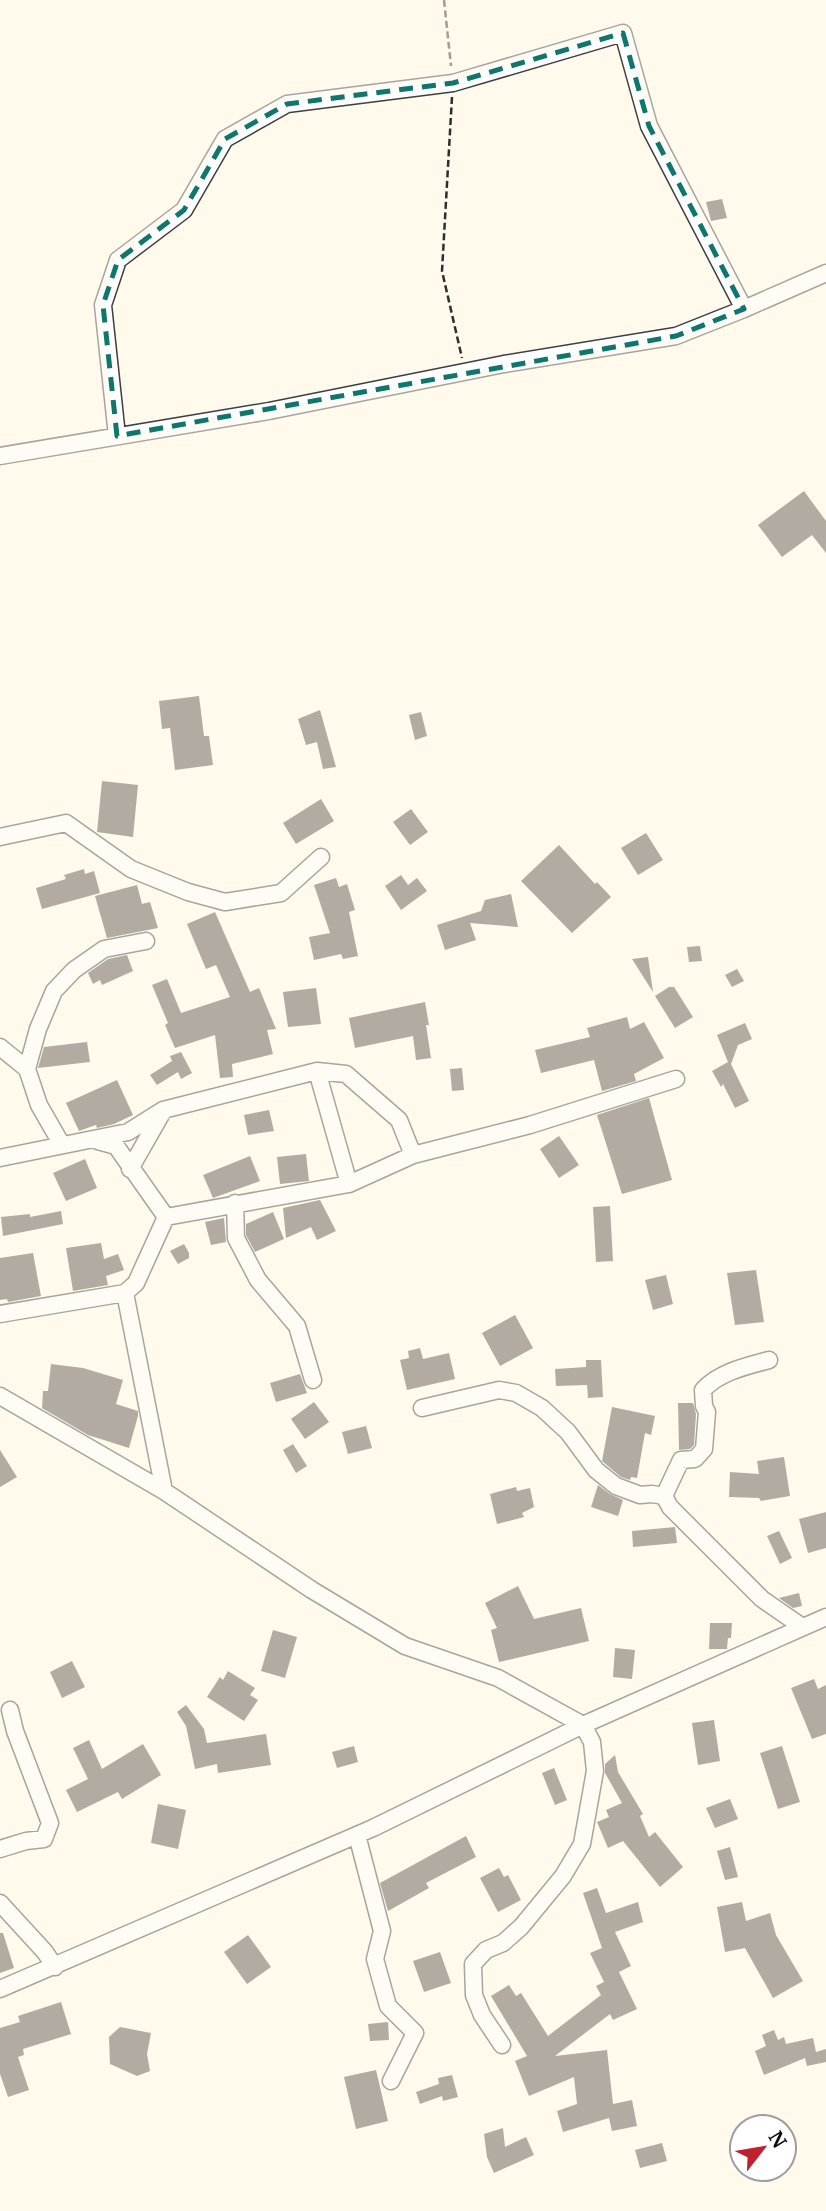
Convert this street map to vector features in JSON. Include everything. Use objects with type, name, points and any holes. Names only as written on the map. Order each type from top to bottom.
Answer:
[{"type":"street","points":[[117,436],[103,305],[117,260],[184,210],[225,139],[287,104],[453,83],[623,33],[649,126],[744,309]]},
{"type":"street","points":[[0,456],[269,411],[465,372],[676,336],[826,273]]},
{"type":"street","points":[[0,837],[65,823],[131,869],[188,892],[225,902],[281,893],[321,858]]},
{"type":"street","points":[[27,1069],[38,1029],[54,991],[74,970],[104,949],[146,941]]},
{"type":"street","points":[[0,1047],[27,1069],[39,1105],[62,1145]]},
{"type":"street","points":[[0,1158],[128,1132],[163,1110],[317,1071],[346,1074],[364,1089],[399,1120],[413,1155]]},
{"type":"street","points":[[317,1071],[349,1184]]},
{"type":"street","points":[[166,1217],[349,1184],[413,1155],[530,1125],[676,1079]]},
{"type":"street","points":[[130,1169],[163,1110]]},
{"type":"street","points":[[81,1141],[102,1141],[116,1146],[166,1217]]},
{"type":"street","points":[[235,1203],[236,1238],[258,1280],[297,1326],[313,1380]]},
{"type":"street","points":[[0,1314],[125,1293],[136,1283],[166,1217]]},
{"type":"street","points":[[125,1293],[164,1491]]},
{"type":"street","points":[[664,1496],[681,1460],[695,1459],[705,1449],[707,1412],[704,1406],[704,1390],[711,1382],[728,1374],[769,1360]]},
{"type":"street","points":[[422,1408],[499,1390],[516,1393],[542,1408],[568,1432],[596,1470],[616,1486],[640,1495],[664,1496]]},
{"type":"street","points":[[0,1396],[164,1491],[312,1590],[405,1646],[498,1678],[583,1725],[592,1742],[595,1771],[582,1844],[563,1875],[521,1927],[503,1943],[486,1950],[473,1964],[474,1995],[482,2015],[502,2045]]},
{"type":"street","points":[[664,1496],[670,1507],[762,1599],[800,1626]]},
{"type":"street","points":[[0,1989],[357,1835],[583,1725],[826,1616]]},
{"type":"street","points":[[0,1849],[44,1839],[50,1823],[15,1731],[10,1710]]},
{"type":"street","points":[[357,1835],[382,1931],[375,1959],[388,2006],[415,2033],[391,2081]]},
{"type":"street","points":[[0,1903],[45,1952],[55,1967]]},
{"type":"path","points":[[444,0],[453,83],[442,271],[465,372]]},
{"type":"highlighted area","points":[[623,33],[649,126],[744,309],[676,336],[117,436],[103,305],[118,260],[184,210],[225,139],[287,104],[453,83]]},
{"type":"building","points":[[722,199],[727,218],[711,221],[706,202]]},
{"type":"building","points":[[804,491],[826,521],[826,553],[812,535],[782,557],[758,525]]},
{"type":"building","points":[[199,696],[204,736],[209,736],[213,765],[175,770],[170,728],[162,729],[159,701]]},
{"type":"building","points":[[320,710],[336,767],[323,769],[317,742],[306,745],[298,719]]},
{"type":"building","points":[[421,712],[427,736],[415,740],[409,715]]},
{"type":"building","points":[[102,781],[138,785],[133,837],[97,832]]},
{"type":"building","points":[[321,799],[334,821],[296,844],[283,823]]},
{"type":"building","points":[[411,809],[428,832],[410,845],[393,822]]},
{"type":"building","points":[[646,833],[663,860],[638,875],[621,848]]},
{"type":"building","points":[[559,845],[595,884],[597,882],[611,897],[572,933],[521,881]]},
{"type":"building","points":[[84,869],[85,874],[94,871],[100,893],[42,909],[36,888],[66,879],[64,875]]},
{"type":"building","points":[[401,875],[408,885],[417,878],[427,891],[401,910],[385,886]]},
{"type":"building","points":[[336,878],[339,887],[347,884],[355,910],[349,912],[358,956],[343,959],[341,954],[314,960],[309,937],[330,933],[314,885]]},
{"type":"building","points":[[137,885],[142,904],[150,902],[158,928],[107,938],[95,896]]},
{"type":"building","points":[[511,894],[518,927],[470,923],[476,940],[445,950],[437,925],[481,911],[485,900]]},
{"type":"building","points":[[215,912],[250,992],[259,988],[276,1029],[267,1030],[273,1054],[232,1064],[233,1077],[220,1078],[215,1035],[175,1048],[152,985],[167,979],[181,1013],[230,997],[216,965],[206,969],[187,924]]},
{"type":"building","points":[[700,946],[702,961],[689,962],[687,947]]},
{"type":"building","points":[[127,955],[133,971],[102,985],[100,980],[93,984],[88,973],[108,959]]},
{"type":"building","points":[[648,957],[653,992],[632,959]]},
{"type":"building","points":[[737,969],[744,981],[732,987],[725,975]]},
{"type":"building","points":[[669,987],[674,987],[693,1017],[675,1028],[655,996]]},
{"type":"building","points":[[316,988],[321,1024],[288,1027],[283,992]]},
{"type":"building","points":[[425,1002],[431,1058],[416,1060],[413,1036],[355,1048],[349,1018]]},
{"type":"building","points":[[627,1017],[630,1029],[644,1022],[664,1058],[634,1074],[636,1081],[602,1091],[594,1060],[541,1073],[535,1050],[590,1037],[587,1028]]},
{"type":"building","points":[[745,1023],[752,1039],[738,1045],[731,1064],[749,1101],[735,1108],[723,1084],[721,1087],[712,1071],[728,1062],[717,1035]]},
{"type":"building","points":[[87,1042],[90,1062],[38,1068],[44,1047]]},
{"type":"building","points":[[181,1052],[192,1073],[181,1079],[178,1072],[157,1085],[150,1075],[172,1061],[170,1056]]},
{"type":"building","points":[[462,1068],[464,1090],[452,1091],[450,1069]]},
{"type":"building","points":[[117,1080],[133,1115],[114,1124],[97,1128],[96,1125],[79,1131],[66,1103]]},
{"type":"building","points":[[649,1098],[672,1180],[622,1194],[597,1115]]},
{"type":"building","points":[[269,1110],[274,1131],[248,1135],[244,1115]]},
{"type":"building","points":[[559,1136],[579,1165],[559,1178],[540,1149]]},
{"type":"building","points":[[306,1154],[309,1181],[280,1184],[277,1157]]},
{"type":"building","points":[[250,1156],[260,1181],[213,1198],[203,1175]]},
{"type":"building","points":[[85,1159],[97,1188],[66,1201],[53,1173]]},
{"type":"building","points":[[320,1200],[336,1231],[317,1240],[311,1227],[286,1238],[283,1208]]},
{"type":"building","points":[[610,1206],[613,1261],[596,1262],[593,1207]]},
{"type":"building","points":[[61,1211],[63,1224],[3,1236],[1,1217],[30,1214],[30,1217]]},
{"type":"building","points":[[273,1212],[284,1239],[255,1252],[246,1235],[246,1224]]},
{"type":"building","points":[[224,1218],[226,1242],[211,1245],[205,1222]]},
{"type":"building","points":[[101,1243],[104,1259],[118,1254],[124,1270],[106,1276],[108,1285],[73,1291],[66,1248]]},
{"type":"building","points":[[184,1244],[189,1258],[178,1264],[170,1251]]},
{"type":"building","points":[[33,1253],[41,1296],[8,1302],[7,1299],[0,1300],[0,1258]]},
{"type":"building","points":[[756,1270],[764,1322],[735,1325],[727,1273]]},
{"type":"building","points":[[666,1275],[673,1304],[653,1310],[645,1280]]},
{"type":"building","points":[[515,1315],[533,1348],[500,1366],[482,1333]]},
{"type":"building","points":[[420,1348],[423,1359],[449,1353],[455,1379],[407,1390],[400,1360],[409,1358],[408,1351]]},
{"type":"building","points":[[586,1360],[601,1360],[603,1397],[588,1398],[587,1385],[556,1386],[555,1369],[586,1367]]},
{"type":"building","points":[[51,1364],[83,1368],[123,1380],[116,1404],[138,1411],[129,1448],[88,1435],[42,1408],[43,1391],[48,1391]]},
{"type":"building","points":[[300,1374],[307,1393],[276,1402],[270,1383]]},
{"type":"building","points":[[314,1402],[329,1422],[305,1439],[291,1419]]},
{"type":"building","points":[[678,1403],[693,1403],[696,1414],[694,1445],[690,1449],[679,1450]]},
{"type":"building","points":[[612,1407],[655,1416],[651,1435],[645,1433],[637,1478],[631,1477],[630,1480],[621,1477],[602,1461]]},
{"type":"building","points":[[366,1426],[372,1448],[348,1454],[342,1432]]},
{"type":"building","points":[[293,1444],[307,1466],[296,1473],[283,1450]]},
{"type":"building","points":[[0,1450],[17,1477],[0,1487]]},
{"type":"building","points":[[784,1457],[790,1496],[761,1501],[759,1498],[729,1497],[730,1472],[759,1474],[757,1461]]},
{"type":"building","points":[[598,1485],[623,1500],[618,1516],[591,1507]]},
{"type":"building","points":[[516,1487],[517,1491],[530,1488],[534,1507],[522,1513],[524,1517],[497,1524],[490,1494]]},
{"type":"building","points":[[826,1512],[826,1548],[808,1553],[799,1519]]},
{"type":"building","points":[[675,1527],[677,1543],[633,1547],[632,1531]]},
{"type":"building","points":[[779,1531],[792,1558],[780,1564],[767,1536]]},
{"type":"building","points":[[518,1586],[534,1619],[581,1608],[589,1641],[499,1662],[491,1630],[497,1628],[485,1603]]},
{"type":"building","points":[[799,1593],[802,1606],[793,1608],[779,1598]]},
{"type":"building","points":[[710,1623],[732,1623],[727,1649],[709,1649]]},
{"type":"building","points":[[273,1630],[297,1637],[285,1678],[261,1671]]},
{"type":"building","points":[[615,1648],[635,1650],[632,1679],[613,1677]]},
{"type":"building","points":[[72,1661],[85,1687],[62,1698],[50,1672]]},
{"type":"building","points":[[228,1671],[255,1688],[250,1695],[258,1700],[244,1721],[207,1697],[220,1677],[223,1680]]},
{"type":"building","points":[[814,1679],[818,1689],[826,1685],[826,1734],[812,1739],[791,1688]]},
{"type":"building","points":[[186,1705],[204,1729],[207,1743],[266,1734],[271,1765],[218,1773],[217,1764],[195,1769],[186,1726],[177,1712]]},
{"type":"building","points":[[714,1720],[720,1761],[698,1765],[692,1723]]},
{"type":"building","points":[[89,1740],[102,1769],[143,1744],[161,1775],[122,1799],[118,1792],[77,1812],[66,1790],[88,1779],[73,1748]]},
{"type":"building","points":[[354,1746],[358,1762],[337,1768],[332,1752]]},
{"type":"building","points":[[782,1746],[800,1802],[778,1809],[760,1753]]},
{"type":"building","points":[[615,1755],[618,1772],[643,1814],[640,1816],[649,1837],[655,1832],[683,1867],[660,1887],[623,1841],[608,1848],[597,1822],[609,1817],[606,1810],[622,1803],[605,1773],[605,1764]]},
{"type":"building","points":[[554,1768],[567,1800],[555,1805],[542,1773]]},
{"type":"building","points":[[730,1799],[738,1819],[715,1828],[706,1808]]},
{"type":"building","points":[[158,1804],[186,1810],[178,1849],[151,1843]]},
{"type":"building","points":[[466,1836],[476,1857],[426,1883],[429,1888],[388,1911],[380,1883]]},
{"type":"building","points":[[730,1847],[738,1877],[725,1880],[717,1851]]},
{"type":"building","points":[[499,1868],[504,1877],[508,1875],[521,1900],[498,1912],[480,1878]]},
{"type":"building","points":[[597,1888],[606,1913],[638,1902],[643,1922],[615,1932],[631,1966],[619,1972],[637,2009],[613,2020],[610,2014],[555,2056],[607,2050],[613,2104],[632,2100],[637,2126],[612,2131],[609,2118],[563,2132],[557,2111],[577,2104],[574,2077],[529,2096],[515,2061],[527,2056],[491,1996],[509,1985],[516,1996],[521,1993],[548,2036],[601,1995],[596,1986],[604,1982],[590,1953],[602,1948],[583,1893]]},
{"type":"building","points":[[742,1902],[746,1921],[770,1913],[776,1935],[803,1981],[773,1998],[745,1948],[725,1952],[717,1907]]},
{"type":"building","points":[[0,1933],[3,1933],[14,1968],[0,1973]]},
{"type":"building","points":[[248,1935],[271,1967],[247,1984],[224,1952]]},
{"type":"building","points":[[440,1952],[451,1983],[424,1992],[413,1961]]},
{"type":"building","points":[[61,2002],[71,2034],[23,2049],[24,2055],[18,2057],[29,2090],[8,2097],[0,2074],[0,2028],[20,2022],[18,2016]]},
{"type":"building","points":[[388,2022],[389,2040],[370,2041],[368,2024]]},
{"type":"building","points":[[120,2027],[151,2033],[147,2054],[150,2071],[137,2076],[110,2064],[109,2037]]},
{"type":"building","points":[[774,2030],[778,2040],[784,2037],[786,2044],[813,2038],[816,2052],[826,2049],[826,2062],[807,2066],[805,2058],[764,2075],[755,2051],[766,2046],[762,2035]]},
{"type":"building","points":[[376,2070],[388,2121],[356,2129],[344,2077]]},
{"type":"building","points":[[452,2075],[458,2097],[443,2101],[442,2096],[420,2104],[416,2092],[439,2084],[438,2078]]},
{"type":"building","points":[[503,2128],[505,2147],[526,2137],[534,2155],[494,2173],[487,2157],[484,2134]]},
{"type":"building","points":[[662,2143],[667,2161],[640,2168],[635,2150]]}]
